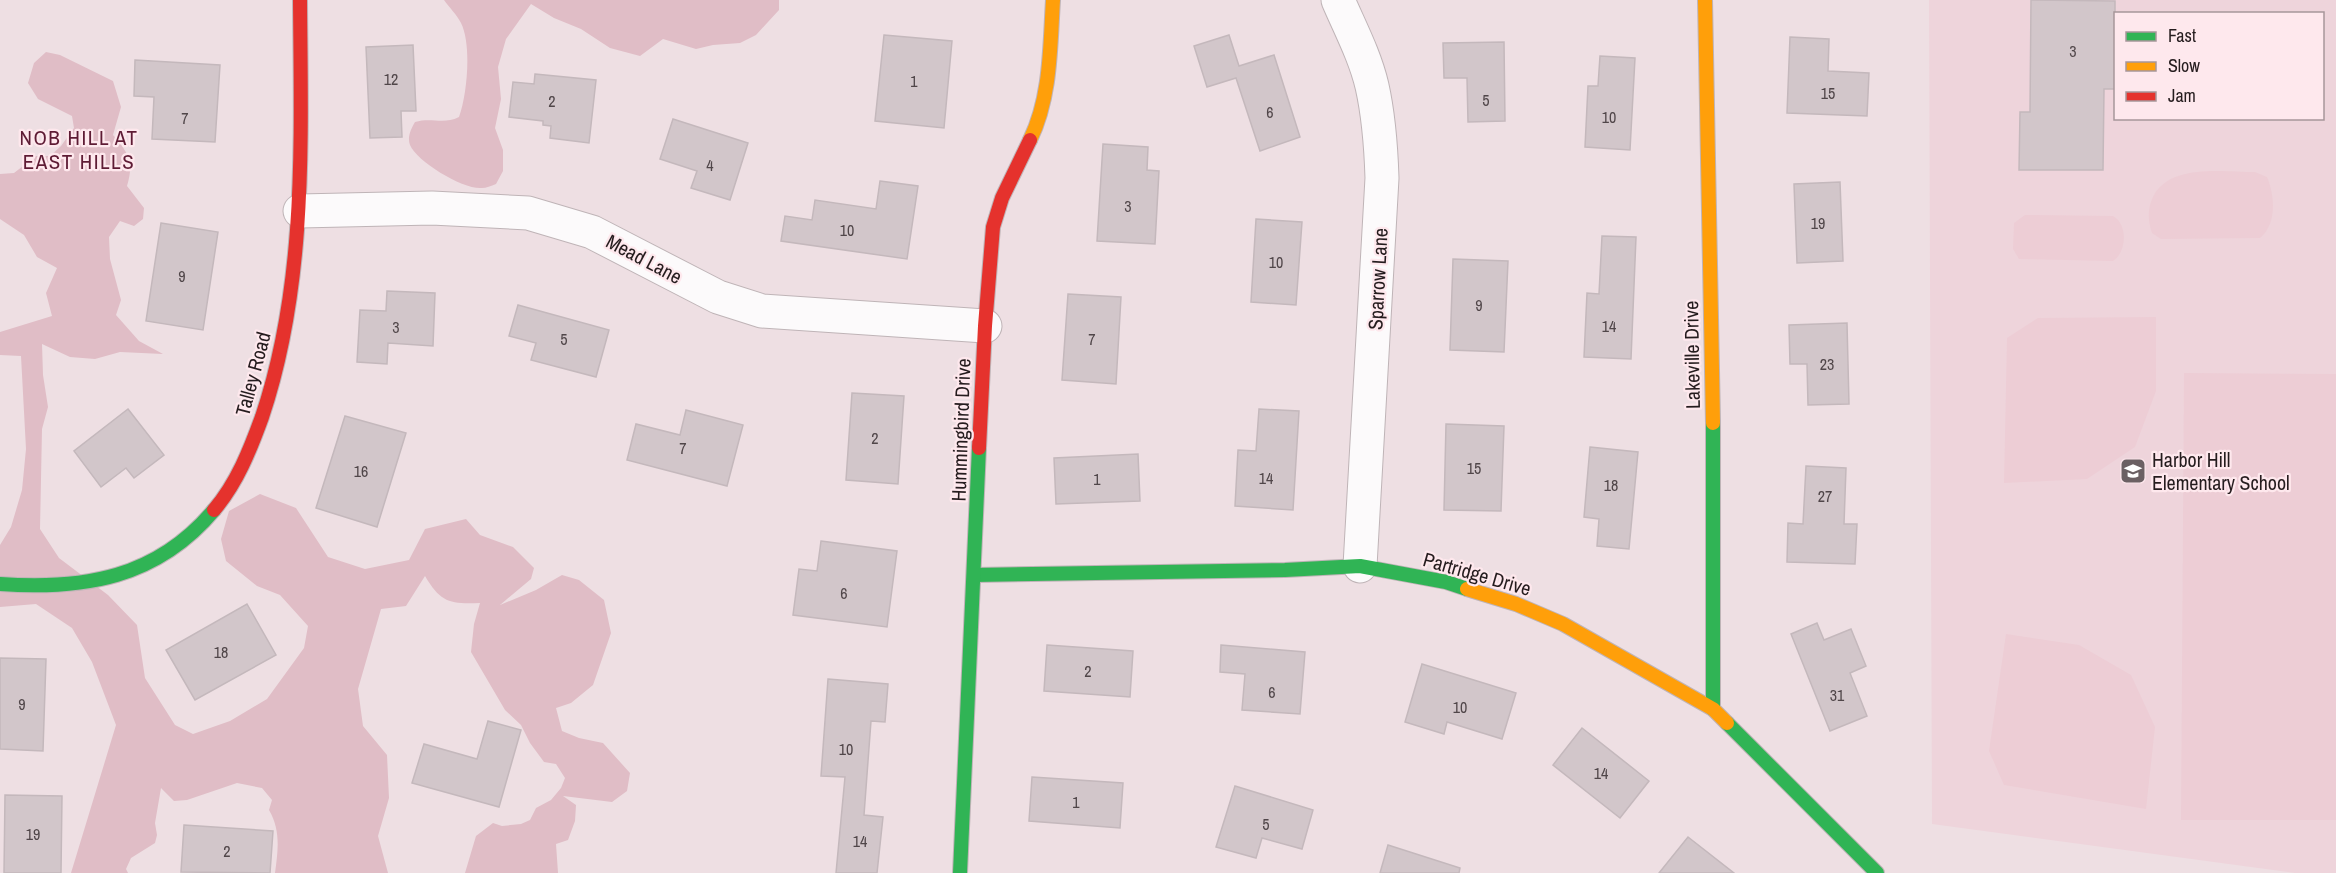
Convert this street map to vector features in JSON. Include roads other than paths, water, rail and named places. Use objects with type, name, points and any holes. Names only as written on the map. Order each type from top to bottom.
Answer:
[{"type":"street","name":"Talley Road","points":[[0,584],[58,586],[87,583],[115,576],[140,566],[191,533],[216,508],[235,482],[258,429],[275,375],[293,277],[300,211],[300,0]]},
{"type":"street","name":"Hummingbird Drive","points":[[960,873],[985,326],[993,227],[1002,198],[1036,129],[1043,105],[1049,66],[1053,0]]},
{"type":"street","name":"Sparrow Lane","points":[[1338,0],[1371,84],[1379,123],[1382,178],[1360,566]]},
{"type":"street","name":"Lakeville Drive","points":[[1706,0],[1714,465],[1713,709]]},
{"type":"street","name":"Mead Lane","points":[[300,211],[432,208],[528,213],[592,232],[718,297],[762,311],[985,326]]},
{"type":"street","name":"Partridge Drive","points":[[974,575],[1285,570],[1360,566],[1446,582],[1516,604],[1563,624],[1713,709],[1877,873]]},
{"type":"place","name":"Harbor Hill Elementary School","points":[[2133,471]]},
{"type":"district","name":"NOB HILL AT EAST HILLS","points":[[79,150]]}]
